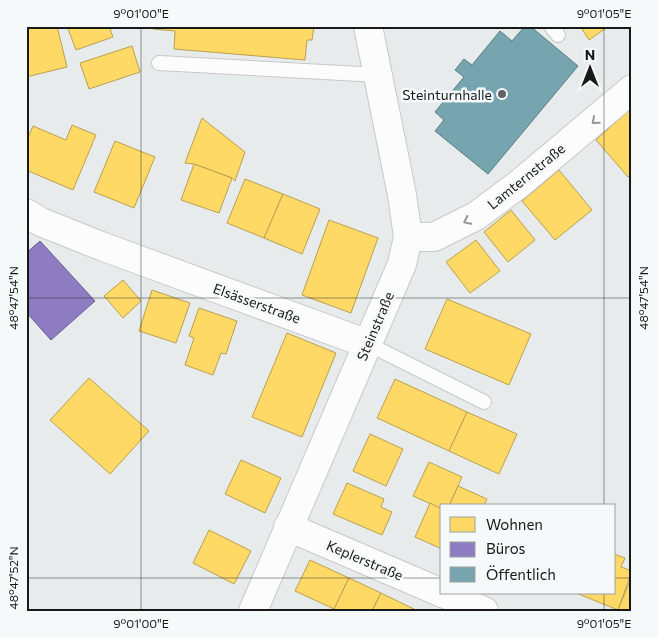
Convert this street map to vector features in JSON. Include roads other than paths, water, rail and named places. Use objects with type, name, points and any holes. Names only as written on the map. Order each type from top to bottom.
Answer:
[{"type":"street","name":"Steinstraße","points":[[252,611],[402,264],[408,237],[402,195],[368,26]]},
{"type":"street","name":"Lamternstraße","points":[[408,237],[434,237],[476,216],[519,184],[632,89]]},
{"type":"street","name":"Elsässerstraße","points":[[26,213],[41,222],[93,242],[368,344]]},
{"type":"street","name":"Keplerstraße","points":[[288,527],[440,592]]},
{"type":"street","name":"Keplerstraße","points":[[444,594],[484,611]]},
{"type":"lane","points":[[159,63],[379,75]]},
{"type":"lane","name":"Elsässerstraße","points":[[368,344],[484,402]]},
{"type":"place","name":"Steinturnhalle","points":[[502,94]]}]
